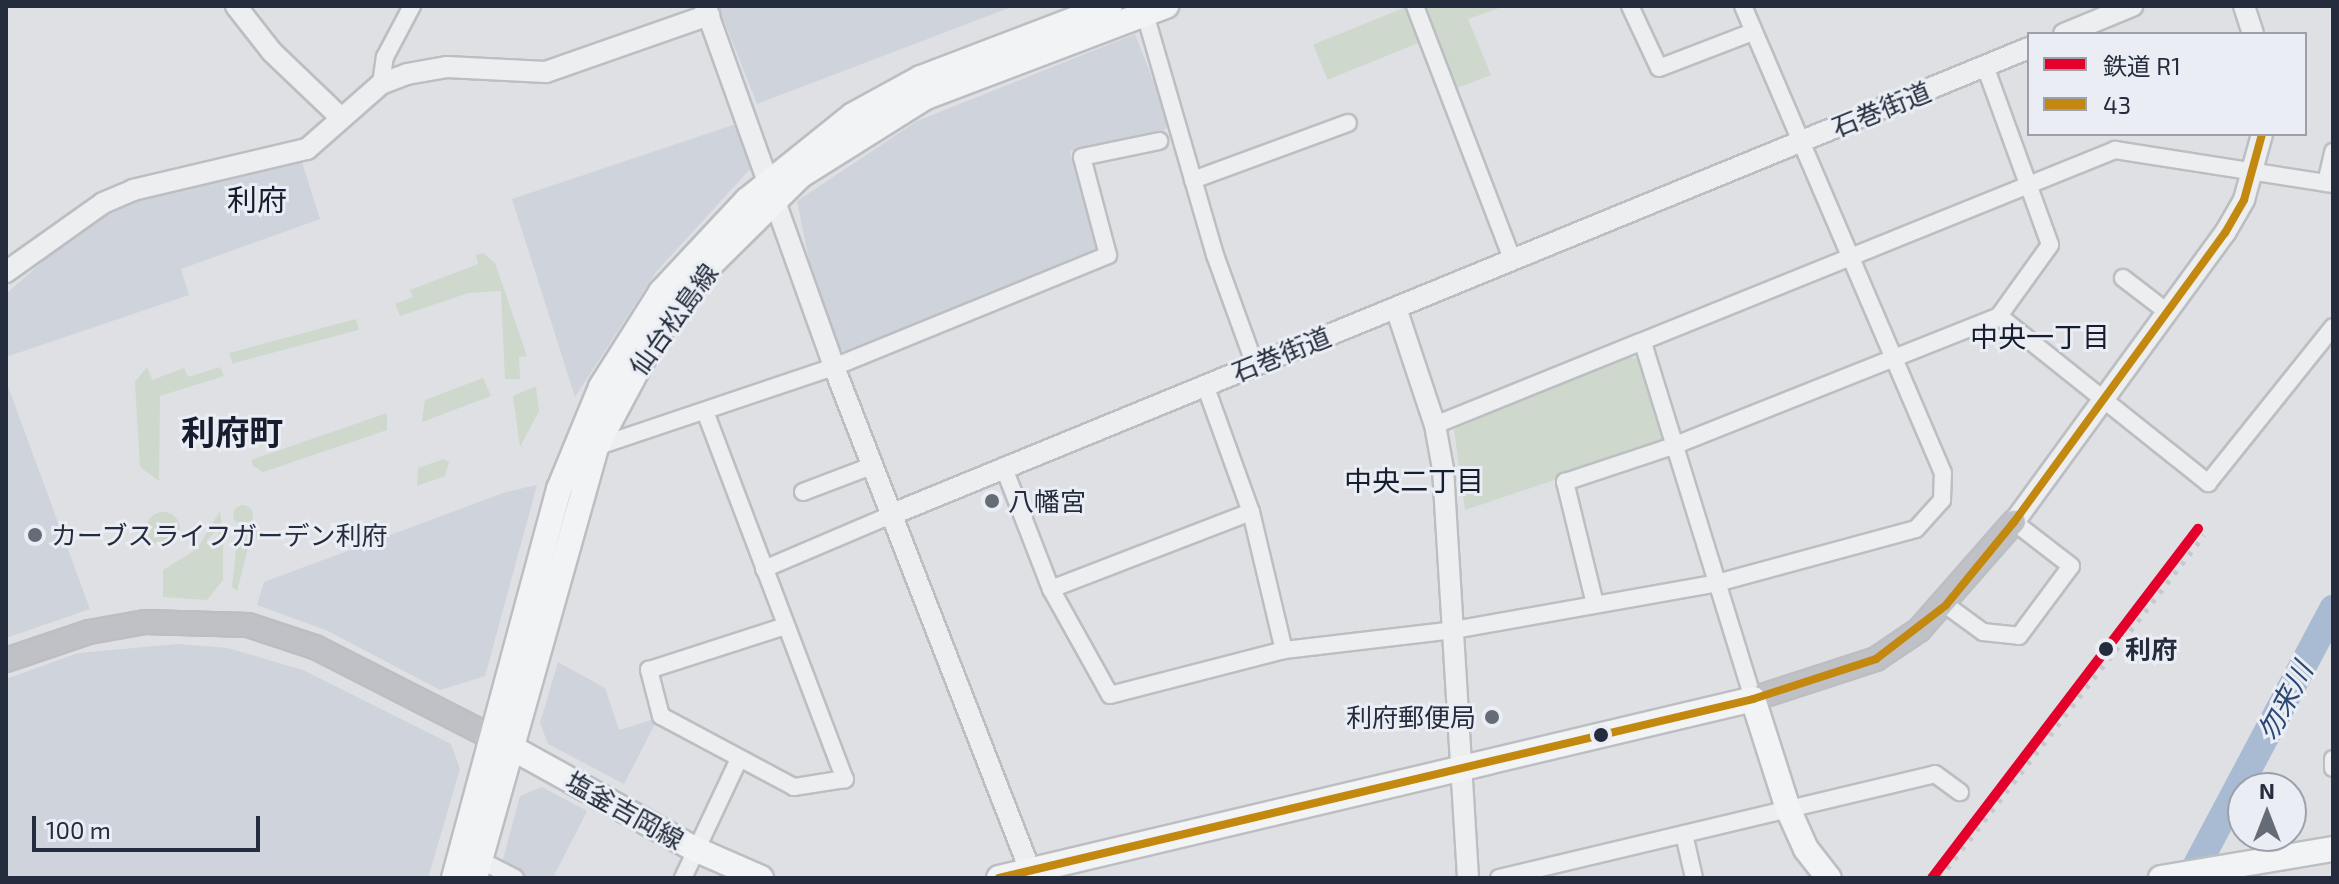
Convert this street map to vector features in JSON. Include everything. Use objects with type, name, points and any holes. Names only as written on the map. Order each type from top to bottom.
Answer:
[{"type":"main road","name":"仙台松島線","points":[[477,869],[501,741],[559,489],[601,387],[661,292],[853,115],[913,82],[1110,6]]},
{"type":"main road","name":"仙台松島線","points":[[454,878],[596,447],[621,395],[678,304],[772,189],[861,134],[926,97],[1155,10]]},
{"type":"main road","points":[[999,878],[1032,874],[1753,699],[1876,659],[1946,605],[2014,522]]},
{"type":"main road","points":[[6,660],[132,623],[179,619],[248,625],[315,647],[501,741]]},
{"type":"main road","points":[[1753,699],[1788,809],[1806,849],[1829,878]]},
{"type":"main road","name":"塩釜吉岡線","points":[[501,741],[695,849],[761,878]]},
{"type":"main road","points":[[2161,878],[2223,871],[2333,849]]},
{"type":"street","points":[[236,6],[272,52],[341,118]]},
{"type":"street","points":[[381,84],[381,68],[412,6]]},
{"type":"street","points":[[1415,6],[1512,259]]},
{"type":"street","points":[[1630,6],[1659,68],[1753,32]]},
{"type":"street","points":[[1004,468],[1051,589],[1110,695],[1284,650],[1454,630],[1717,583],[1893,537],[1933,516],[1946,487],[1943,473],[1743,6]]},
{"type":"street","points":[[2069,32],[2132,6]]},
{"type":"street","points":[[2244,6],[2252,32]]},
{"type":"street","points":[[1155,10],[1193,180],[1255,365]]},
{"type":"street","points":[[6,272],[103,203],[133,190],[286,158],[307,149],[381,84],[447,67],[546,72],[707,11],[834,367],[895,513],[1032,874]]},
{"type":"street","name":"石巻街道","points":[[895,513],[2027,49]]},
{"type":"street","points":[[1595,604],[1565,482],[1673,446],[1999,316],[2050,245],[1985,66]]},
{"type":"street","points":[[1193,180],[1348,123]]},
{"type":"street","points":[[1946,605],[1983,632],[2019,636],[2071,566],[2014,522],[2225,233],[2255,172],[2262,136]]},
{"type":"street","points":[[596,447],[706,414],[834,367],[1108,255],[1082,157],[1159,141]]},
{"type":"street","points":[[1435,425],[2115,150],[2330,183],[2333,152]]},
{"type":"street","points":[[2123,278],[2166,311]]},
{"type":"street","points":[[1396,308],[1435,425],[1449,523],[1468,878]]},
{"type":"street","points":[[1999,316],[2100,401],[2208,483],[2333,327]]},
{"type":"street","points":[[1643,343],[1753,699]]},
{"type":"street","points":[[1205,385],[1251,512],[1284,650]]},
{"type":"street","points":[[706,414],[845,779],[794,787],[661,716],[649,670],[785,626]]},
{"type":"street","points":[[803,492],[874,465]]},
{"type":"street","points":[[1051,589],[1251,512]]},
{"type":"street","points":[[764,569],[895,513]]},
{"type":"street","points":[[683,878],[739,759]]},
{"type":"street","points":[[2333,759],[2333,768]]},
{"type":"street","points":[[1499,878],[1935,774],[1960,792]]},
{"type":"street","points":[[1684,834],[1694,878]]},
{"type":"street","points":[[477,869],[515,878]]},
{"type":"shaded area","points":[[718,6],[1014,6],[757,104]]},
{"type":"shaded area","points":[[1420,6],[1505,6],[1468,19],[1491,75],[1452,90]]},
{"type":"shaded area","points":[[1406,7],[1420,42],[1328,80],[1313,44]]},
{"type":"shaded area","points":[[1135,34],[1170,123],[1162,133],[1070,151],[1098,244],[1094,254],[852,353],[839,350],[810,265],[797,201],[917,121]]},
{"type":"shaded area","points":[[736,124],[751,168],[656,272],[575,397],[512,199]]},
{"type":"shaded area","points":[[302,162],[320,219],[181,269],[189,295],[6,357],[6,294],[80,229],[146,196]]},
{"type":"shaded area","points":[[483,253],[495,263],[527,356],[519,357],[520,379],[505,379],[501,291],[468,293],[400,316],[395,304],[413,297],[410,290],[478,264],[476,255]]},
{"type":"shaded area","points":[[356,319],[359,330],[232,364],[229,353]]},
{"type":"shaded area","points":[[1626,357],[1637,358],[1663,437],[1656,446],[1465,510],[1454,429]]},
{"type":"shaded area","points":[[147,367],[152,380],[184,368],[188,377],[220,367],[224,376],[160,396],[159,481],[140,467],[135,382]]},
{"type":"shaded area","points":[[483,378],[491,396],[422,422],[425,400]]},
{"type":"shaded area","points":[[6,381],[90,609],[6,638]]},
{"type":"shaded area","points":[[536,386],[539,411],[520,447],[513,396]]},
{"type":"shaded area","points":[[387,413],[387,430],[263,472],[253,466],[251,460]]},
{"type":"shaded area","points":[[444,459],[449,462],[445,476],[417,486],[418,468]]},
{"type":"shaded area","points":[[537,485],[485,676],[440,690],[328,631],[257,605],[264,582],[506,492]]},
{"type":"shaded area","points":[[243,505],[250,508],[253,515],[250,522],[243,525],[236,522],[233,515],[236,508]]},
{"type":"shaded area","points":[[220,511],[223,538],[216,531],[207,540],[215,548],[223,540],[223,580],[207,600],[163,597],[163,570],[197,549]]},
{"type":"shaded area","points":[[163,512],[175,517],[180,529],[175,541],[163,546],[151,541],[146,529],[151,517]]},
{"type":"shaded area","points":[[256,526],[260,538],[250,540],[237,591],[232,587],[238,531]]},
{"type":"shaded area","points":[[178,644],[228,648],[303,670],[451,744],[460,769],[428,878],[6,878],[6,679],[78,653]]},
{"type":"shaded area","points":[[558,662],[605,688],[619,730],[658,718],[624,784],[548,744],[540,723]]},
{"type":"shaded area","points":[[542,787],[587,811],[553,878],[528,878],[502,863],[520,796]]},
{"type":"waterway","name":"勿来川","points":[[2190,878],[2333,609]]},
{"type":"railway","points":[[1940,878],[2204,535]]},
{"type":"rail line","name":"R1","points":[[1932,878],[2198,529]]},
{"type":"transit line","name":"43","points":[[999,878],[1753,699],[1876,659],[1946,605],[2014,522],[2225,233],[2244,200],[2261,136]]},
{"type":"place","name":"八幡宮","points":[[992,501]]},
{"type":"place","name":"カーブスライフガーデン利府","points":[[35,535]]},
{"type":"place","name":"利府","points":[[2106,649]]},
{"type":"place","name":"利府郵便局","points":[[1492,717]]},
{"type":"district","name":"利府","points":[[257,199]]},
{"type":"district","name":"中央一丁目","points":[[2040,336]]},
{"type":"district","name":"利府町","points":[[232,432]]},
{"type":"district","name":"中央二丁目","points":[[1414,480]]}]
